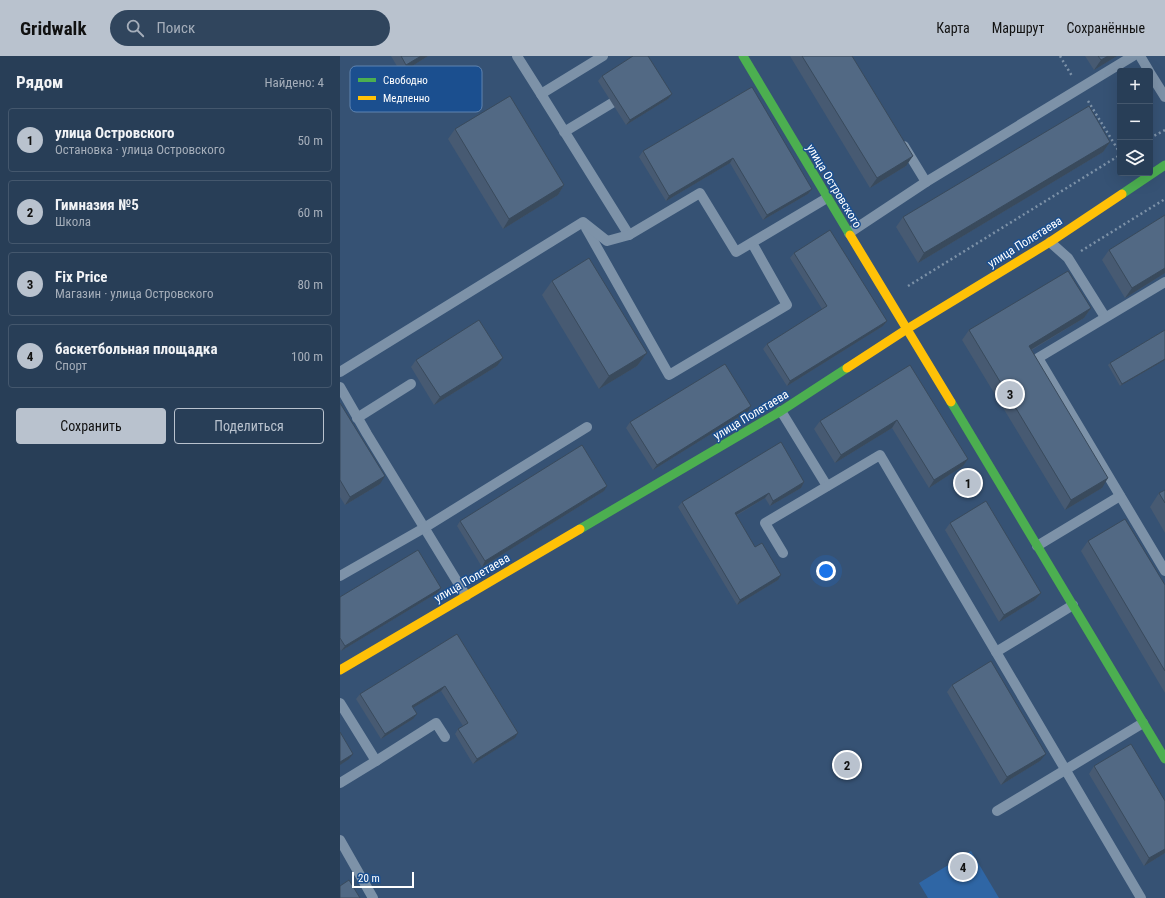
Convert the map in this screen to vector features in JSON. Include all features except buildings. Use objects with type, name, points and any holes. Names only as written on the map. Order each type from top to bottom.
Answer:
[{"type":"street","name":"улица Островского","points":[[743,56],[1165,759]]},
{"type":"street","name":"улица Полетаева","points":[[340,670],[781,411],[907,329],[1050,242],[1165,165]]},
{"type":"lane","points":[[517,56],[629,235]]},
{"type":"lane","points":[[541,94],[603,56]]},
{"type":"lane","points":[[849,233],[926,182],[1133,56]]},
{"type":"lane","points":[[1140,56],[1147,68]]},
{"type":"lane","points":[[1153,78],[1165,98]]},
{"type":"lane","points":[[564,132],[612,103]]},
{"type":"lane","points":[[898,136],[926,182]]},
{"type":"lane","points":[[583,222],[607,241],[629,235],[700,192],[736,252],[828,198]]},
{"type":"lane","points":[[583,222],[669,375],[787,305],[752,243]]},
{"type":"lane","points":[[340,372],[583,222]]},
{"type":"lane","points":[[1050,242],[1068,258],[1105,318]]},
{"type":"lane","points":[[1165,282],[1038,358],[1165,571]]},
{"type":"lane","points":[[357,418],[411,384]]},
{"type":"lane","points":[[340,387],[357,418],[466,596]]},
{"type":"lane","points":[[781,411],[827,486]]},
{"type":"lane","points":[[340,576],[424,528],[587,427]]},
{"type":"lane","points":[[783,553],[765,524],[880,455],[1141,898]]},
{"type":"lane","points":[[1037,546],[1120,496]]},
{"type":"lane","points":[[996,652],[1073,606]]},
{"type":"lane","points":[[340,703],[376,761]]},
{"type":"lane","points":[[340,783],[436,723],[445,737]]},
{"type":"lane","points":[[997,811],[1143,723]]},
{"type":"lane","points":[[340,840],[373,898]]},
{"type":"path","points":[[1060,56],[1117,149]]},
{"type":"path","points":[[1153,136],[1165,130]]},
{"type":"path","points":[[908,286],[1117,156]]},
{"type":"path","points":[[1068,258],[1165,199]]},
{"type":"shaded area","points":[[971,851],[999,898],[928,898],[919,883]]},
{"type":"traffic: fast","points":[[743,56],[850,235]]},
{"type":"traffic: fast","points":[[1122,194],[1165,165]]},
{"type":"traffic: fast","points":[[580,529],[781,411],[847,368]]},
{"type":"traffic: fast","points":[[951,402],[1165,759]]},
{"type":"traffic: slow","points":[[847,368],[907,329],[1050,242],[1122,194]]},
{"type":"traffic: slow","points":[[850,235],[951,402]]},
{"type":"traffic: slow","points":[[340,670],[580,529]]},
{"type":"place","name":"Fix Price","points":[[1010,394]]},
{"type":"place","name":"улица Островского","points":[[968,483]]},
{"type":"place","name":"Гимназия №5","points":[[847,765]]},
{"type":"place","name":"баскетбольная площадка","points":[[963,867]]}]
